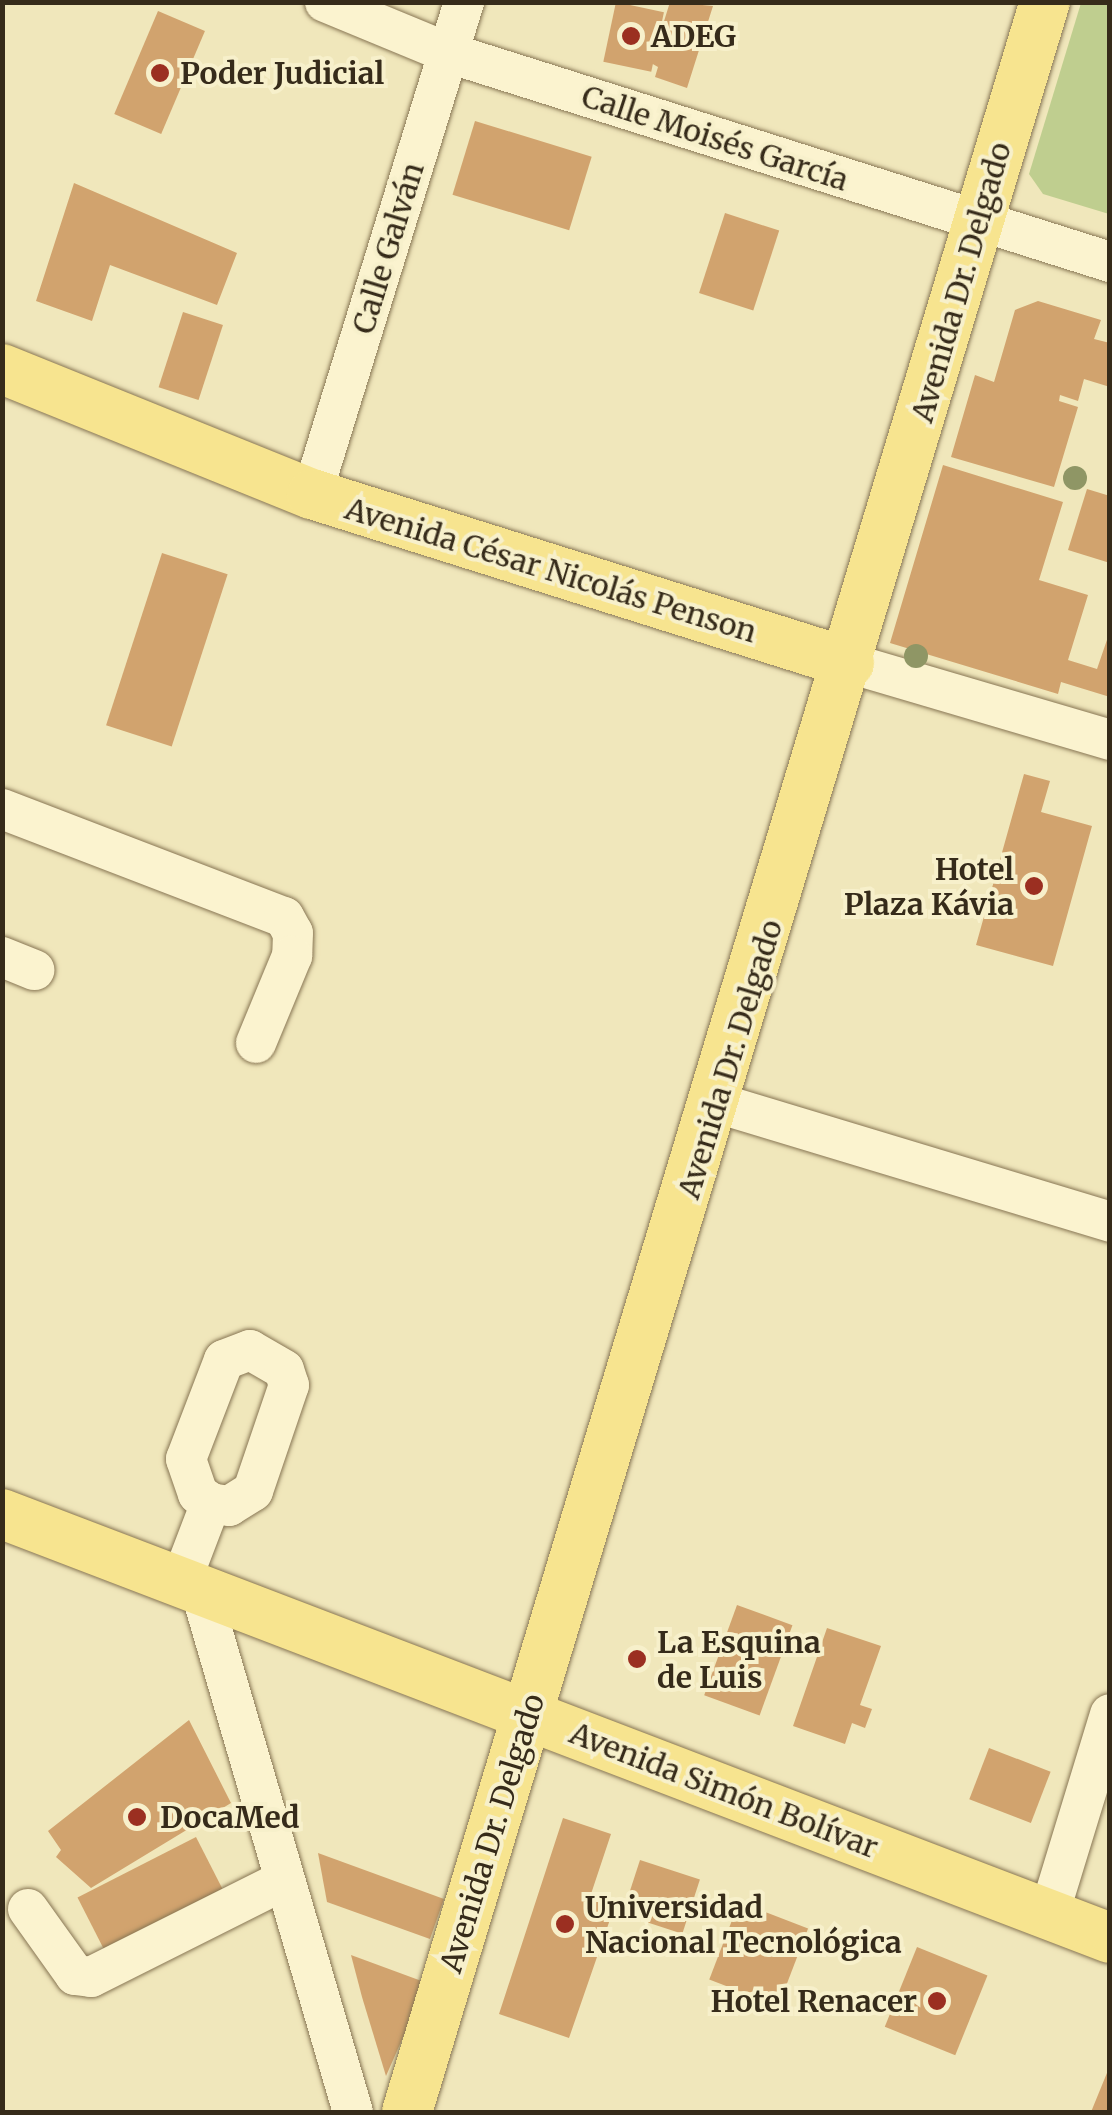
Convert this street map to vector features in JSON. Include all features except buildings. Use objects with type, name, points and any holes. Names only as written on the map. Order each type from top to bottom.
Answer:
[{"type":"main road","name":"Avenida Dr. Delgado","points":[[407,2112],[717,1104],[1045,2]]},
{"type":"main road","name":"Avenida César Nicolás Penson","points":[[2,368],[312,494],[849,664]]},
{"type":"main road","name":"Avenida Simón Bolívar","points":[[2,1514],[1110,1938]]},
{"type":"street","name":"Calle Moisés García","points":[[325,2],[448,53],[1110,262]]},
{"type":"street","name":"Calle Galván","points":[[312,494],[464,2]]},
{"type":"street","name":"Avenida César Nicolás Penson","points":[[849,664],[1110,740]]},
{"type":"street","points":[[2,809],[284,918],[293,933],[292,956],[256,1043]]},
{"type":"street","points":[[717,1104],[1110,1222]]},
{"type":"street","points":[[211,1503],[190,1588],[354,2112]]},
{"type":"street","points":[[1049,1914],[1110,1714]]},
{"type":"street","points":[[28,1909],[75,1975],[91,1978],[283,1881]]},
{"type":"green space","points":[[1081,3],[1109,3],[1109,214],[1043,194],[1029,174]]},
{"type":"place","name":"ADEG","points":[[631,36]]},
{"type":"place","name":"Poder Judicial","points":[[160,73]]},
{"type":"place","name":"Hotel Plaza Kávia","points":[[1034,886]]},
{"type":"place","name":"La Esquina de Luis","points":[[637,1659]]},
{"type":"place","name":"DocaMed","points":[[137,1817]]},
{"type":"place","name":"Universidad Nacional Tecnológica","points":[[565,1924]]},
{"type":"place","name":"Hotel Renacer","points":[[937,2001]]}]
